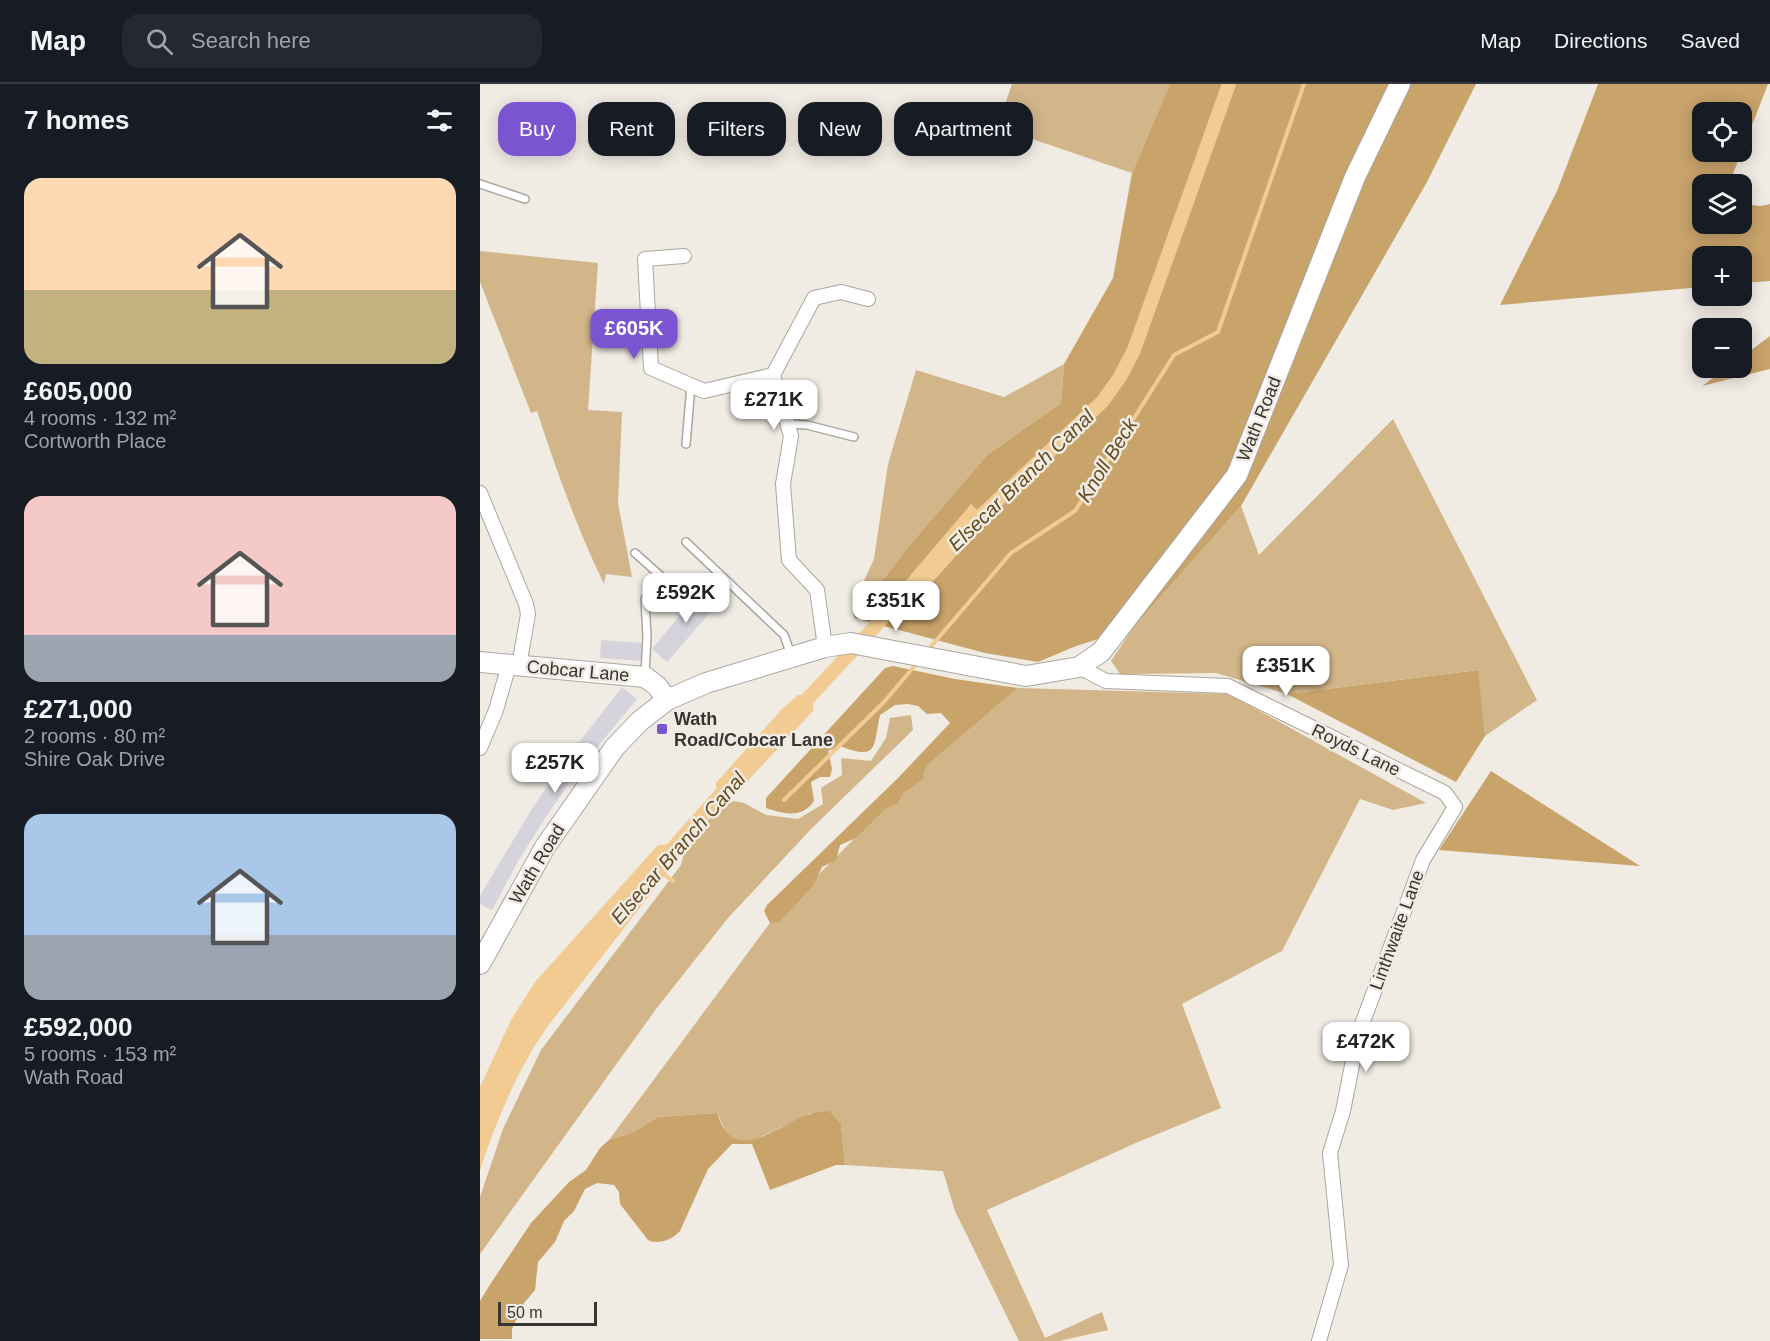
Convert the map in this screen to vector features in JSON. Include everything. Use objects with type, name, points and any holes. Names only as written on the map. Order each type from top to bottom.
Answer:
[{"type":"main road","name":"Wath Road","points":[[480,964],[545,847],[615,747],[640,721],[667,700],[706,683],[825,647],[851,643],[1026,676],[1079,667],[1101,652],[1237,475],[1355,177],[1400,84]]},
{"type":"main road","name":"Cobcar Lane","points":[[480,662],[645,677],[657,686],[667,700]]},
{"type":"street","points":[[684,256],[645,259],[651,369],[704,391],[772,375]]},
{"type":"street","points":[[825,647],[817,590],[789,560],[783,484],[791,436],[772,375],[814,298],[841,292],[868,299]]},
{"type":"street","points":[[480,493],[526,604],[528,614],[514,666],[480,748]]},
{"type":"street","name":"Royds Lane","points":[[1079,667],[1106,681],[1228,686],[1444,794],[1455,807]]},
{"type":"street","name":"Linthwaite Lane","points":[[1318,1341],[1341,1265],[1329,1153],[1343,1111],[1358,1035],[1423,860],[1455,807]]},
{"type":"lane","points":[[480,184],[525,199]]},
{"type":"lane","points":[[686,444],[691,386]]},
{"type":"lane","points":[[789,424],[807,425],[854,437]]},
{"type":"lane","points":[[686,542],[784,635],[792,657]]},
{"type":"lane","points":[[636,554],[663,578],[645,599],[647,637],[645,677]]},
{"type":"shaded area","points":[[1012,84],[1170,84],[1132,173],[1033,139],[1033,102],[1006,102]]},
{"type":"shaded area","points":[[1170,84],[1476,84],[1427,182],[1241,506],[1133,628],[1076,646],[1038,662],[985,653],[854,618],[908,547],[987,455],[1061,403],[1064,364],[1113,278],[1132,173]]},
{"type":"shaded area","points":[[1598,84],[1768,84],[1752,125],[1752,102],[1692,102],[1692,162],[1737,162],[1733,174],[1692,174],[1692,234],[1752,234],[1752,205],[1770,204],[1770,281],[1752,282],[1752,246],[1692,246],[1692,288],[1500,305],[1557,191]]},
{"type":"shaded area","points":[[480,251],[598,263],[588,410],[622,412],[618,503],[632,577],[606,574],[604,584],[594,563],[568,499],[537,411],[531,413],[480,282]]},
{"type":"shaded area","points":[[1770,336],[1770,369],[1752,374],[1752,350]]},
{"type":"shaded area","points":[[1064,364],[1061,403],[987,455],[908,547],[854,618],[853,605],[874,559],[888,464],[916,370],[1004,397]]},
{"type":"shaded area","points":[[1713,378],[1734,378],[1702,386]]},
{"type":"shaded area","points":[[1393,419],[1537,700],[1485,736],[1477,670],[1287,694],[1216,673],[1120,674],[1111,661],[1133,628],[1241,506],[1259,555]]},
{"type":"shaded area","points":[[971,504],[988,520],[914,603],[900,609],[891,598]]},
{"type":"shaded area","points":[[893,666],[955,679],[1018,688],[930,763],[924,770],[923,779],[903,793],[898,803],[885,809],[856,838],[840,845],[836,860],[822,867],[813,886],[779,922],[770,923],[764,911],[767,905],[898,778],[950,723],[941,713],[927,714],[918,706],[895,705],[880,715],[875,743],[868,751],[862,752],[840,746],[828,751],[832,769],[830,777],[820,777],[811,782],[814,801],[804,811],[792,814],[766,808],[766,798],[885,668]]},
{"type":"shaded area","points":[[1478,670],[1485,736],[1456,782],[1287,694]]},
{"type":"shaded area","points":[[1018,688],[1229,694],[1426,803],[1393,810],[1360,799],[1282,951],[1182,1004],[1221,1108],[1138,1142],[987,1210],[1045,1338],[1102,1312],[1108,1330],[1059,1341],[1019,1341],[955,1211],[943,1171],[845,1165],[841,1124],[811,1113],[750,1142],[731,1144],[717,1113],[658,1117],[634,1132],[609,1140],[770,923],[930,763]]},
{"type":"shaded area","points":[[798,695],[811,695],[814,710],[730,798],[717,798],[716,783],[782,709]]},
{"type":"shaded area","points":[[911,715],[913,730],[812,828],[728,918],[656,1009],[480,1254],[480,1197],[503,1129],[541,1050],[681,865],[686,845],[720,807],[734,801],[744,803],[766,815],[798,819],[823,804],[821,788],[842,775],[841,758],[871,761],[886,738],[890,718]]},
{"type":"shaded area","points":[[1491,771],[1640,866],[1439,850]]},
{"type":"shaded area","points":[[675,844],[677,860],[537,1043],[509,1095],[480,1170],[480,1087],[511,1020],[535,982],[658,845]]},
{"type":"shaded area","points":[[829,1111],[841,1124],[845,1165],[836,1165],[770,1190],[752,1144],[732,1144],[708,1169],[680,1231],[665,1241],[648,1240],[620,1204],[619,1192],[614,1185],[597,1183],[585,1189],[574,1211],[564,1221],[555,1242],[538,1262],[535,1290],[524,1303],[512,1329],[512,1339],[480,1339],[480,1301],[491,1283],[531,1223],[569,1182],[586,1170],[600,1148],[609,1140],[634,1132],[658,1117],[717,1113],[725,1130],[734,1138],[745,1141],[771,1133],[810,1114]]},
{"type":"building","points":[[704,586],[721,600],[667,662],[652,649]]},
{"type":"building","points":[[601,640],[644,643],[643,661],[600,658]]},
{"type":"building","points":[[622,687],[637,699],[580,768],[547,815],[517,863],[492,910],[480,904],[480,896],[533,807],[567,758]]},
{"type":"waterway","name":"Elsecar Branch Canal","points":[[970,526],[1102,402],[1120,377],[1134,350],[1229,84]]},
{"type":"waterway","name":"Knoll Beck","points":[[928,650],[1011,553],[1075,511],[1174,355],[1218,332],[1304,84]]},
{"type":"waterway","name":"Elsecar Branch Canal","points":[[799,708],[907,592]]},
{"type":"waterway","name":"Knoll Beck","points":[[784,800],[884,702],[917,663]]},
{"type":"waterway","name":"Elsecar Branch Canal","points":[[665,857],[728,786]]},
{"type":"waterway","points":[[665,875],[673,881]]},
{"type":"place","name":"Wath Road/Cobcar Lane","points":[[662,729]]}]
